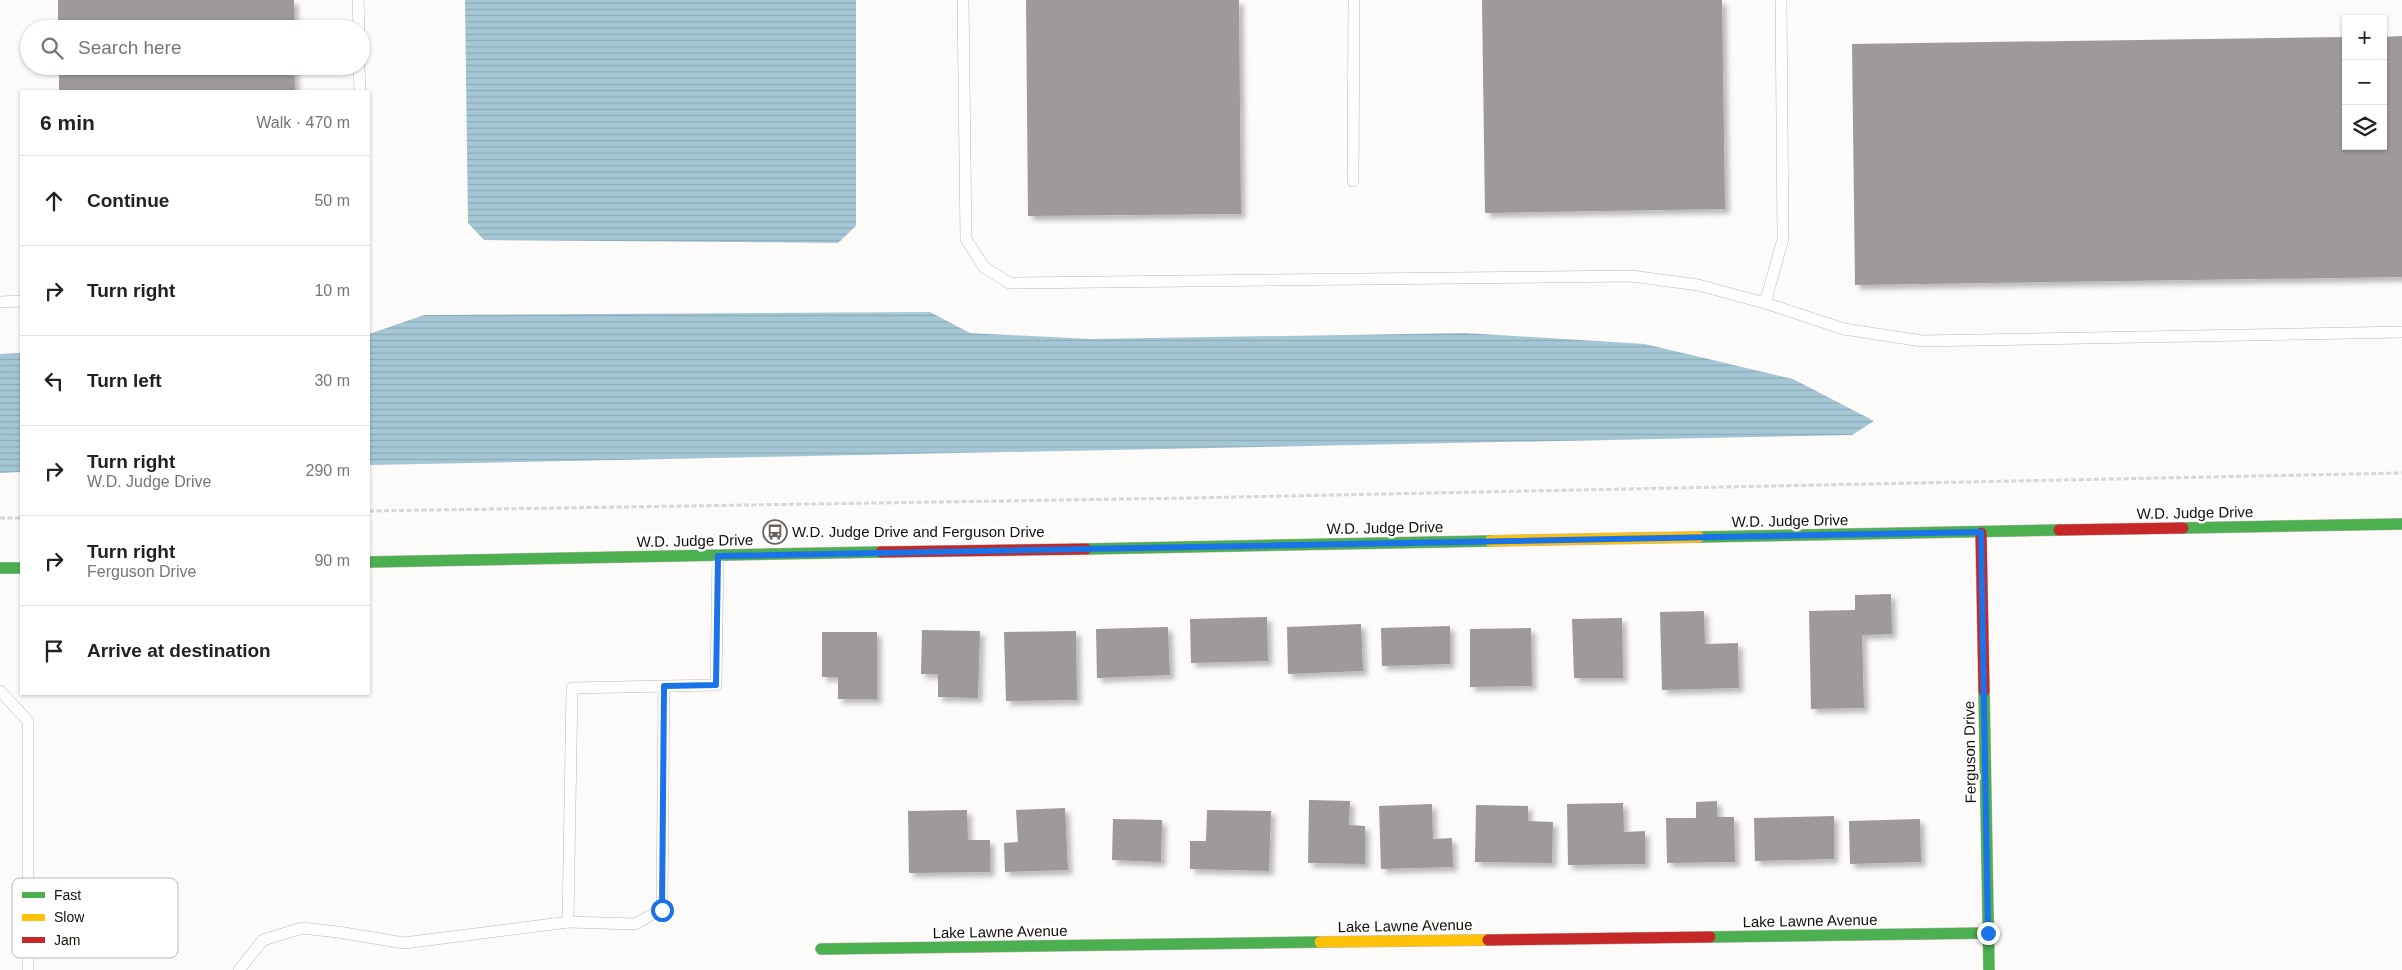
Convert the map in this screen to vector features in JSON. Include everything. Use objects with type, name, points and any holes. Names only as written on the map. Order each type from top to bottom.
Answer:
[{"type":"street","name":"W.D. Judge Drive","points":[[370,562],[2402,524]]},
{"type":"street","name":"Ferguson Drive","points":[[1981,532],[1989,970]]},
{"type":"street","points":[[0,568],[20,568]]},
{"type":"street","name":"Lake Lawne Avenue","points":[[821,949],[1988,933]]},
{"type":"lane","points":[[358,0],[359,20]]},
{"type":"lane","points":[[963,0],[966,239],[984,267],[1009,284],[1632,276],[1698,285],[1765,303],[1844,329],[1922,341],[2402,332]]},
{"type":"lane","points":[[1353,181],[1354,0]]},
{"type":"lane","points":[[1765,303],[1783,239],[1781,0]]},
{"type":"lane","points":[[359,75],[360,90]]},
{"type":"lane","points":[[0,302],[20,301]]},
{"type":"lane","points":[[568,922],[572,688],[716,685],[718,556]]},
{"type":"lane","points":[[239,970],[263,940],[302,928],[404,943],[568,922],[635,924],[662,910],[664,686]]},
{"type":"lane","points":[[0,690],[28,721],[28,878]]},
{"type":"path","points":[[370,511],[1189,498],[2402,473]]},
{"type":"path","points":[[0,518],[20,518]]},
{"type":"water","points":[[465,0],[856,0],[856,226],[838,243],[484,240],[468,223]]},
{"type":"water","points":[[930,312],[970,333],[1091,339],[1465,333],[1645,344],[1793,379],[1874,421],[1852,435],[370,465],[370,334],[424,315]]},
{"type":"water","points":[[20,353],[20,472],[0,473],[0,354]]},
{"type":"building","points":[[58,0],[294,0],[294,20],[58,20]]},
{"type":"building","points":[[1026,0],[1239,0],[1241,214],[1028,216]]},
{"type":"building","points":[[1482,0],[1722,0],[1725,209],[1485,213]]},
{"type":"building","points":[[2402,36],[2402,277],[1855,285],[1852,44],[2342,37],[2342,150],[2387,150],[2387,37]]},
{"type":"building","points":[[59,75],[294,75],[295,90],[59,90]]},
{"type":"building","points":[[1891,594],[1892,634],[1862,635],[1864,708],[1811,709],[1809,611],[1855,610],[1855,595]]},
{"type":"building","points":[[1704,611],[1705,644],[1738,643],[1739,688],[1662,690],[1660,612]]},
{"type":"building","points":[[1267,617],[1268,661],[1191,663],[1190,619]]},
{"type":"building","points":[[1622,618],[1623,678],[1574,678],[1572,619]]},
{"type":"building","points":[[1361,624],[1363,671],[1288,674],[1287,627]]},
{"type":"building","points":[[1450,626],[1450,664],[1382,666],[1381,628]]},
{"type":"building","points":[[1168,627],[1170,675],[1097,678],[1096,629]]},
{"type":"building","points":[[1531,628],[1532,686],[1470,687],[1470,629]]},
{"type":"building","points":[[922,630],[980,631],[978,698],[938,697],[938,674],[921,674]]},
{"type":"building","points":[[1076,631],[1077,700],[1006,701],[1004,632]]},
{"type":"building","points":[[822,632],[877,632],[877,699],[838,699],[838,677],[822,677]]},
{"type":"building","points":[[1309,800],[1350,801],[1349,825],[1365,826],[1365,864],[1308,863]]},
{"type":"building","points":[[1717,801],[1717,817],[1734,817],[1735,862],[1667,863],[1666,818],[1696,818],[1696,802]]},
{"type":"building","points":[[1623,803],[1624,832],[1645,831],[1645,864],[1568,865],[1567,804]]},
{"type":"building","points":[[1432,804],[1433,839],[1452,838],[1453,867],[1381,869],[1379,806]]},
{"type":"building","points":[[1476,805],[1528,806],[1528,821],[1553,822],[1552,863],[1475,862]]},
{"type":"building","points":[[1065,808],[1068,870],[1005,872],[1004,843],[1018,842],[1016,810]]},
{"type":"building","points":[[967,810],[968,840],[990,840],[990,872],[909,873],[908,811]]},
{"type":"building","points":[[1207,810],[1271,811],[1269,871],[1190,869],[1190,841],[1206,841]]},
{"type":"building","points":[[1834,816],[1834,859],[1755,861],[1754,818]]},
{"type":"building","points":[[1113,819],[1162,820],[1161,862],[1112,860]]},
{"type":"building","points":[[1920,819],[1921,862],[1850,864],[1849,821]]},
{"type":"traffic: fast","points":[[2183,528],[2402,524]]},
{"type":"traffic: fast","points":[[1699,537],[2059,530]]},
{"type":"traffic: fast","points":[[1086,549],[1490,541]]},
{"type":"traffic: fast","points":[[370,562],[881,552]]},
{"type":"traffic: fast","points":[[0,568],[20,568]]},
{"type":"traffic: fast","points":[[1984,691],[1989,970]]},
{"type":"traffic: fast","points":[[1710,937],[1988,933]]},
{"type":"traffic: fast","points":[[821,949],[1320,942]]},
{"type":"traffic: slow","points":[[1490,541],[1699,537]]},
{"type":"traffic: slow","points":[[1320,942],[1488,940]]},
{"type":"traffic: jam","points":[[2059,530],[2183,528]]},
{"type":"traffic: jam","points":[[1981,533],[1984,691]]},
{"type":"traffic: jam","points":[[881,552],[1086,549]]},
{"type":"traffic: jam","points":[[1488,940],[1710,937]]},
{"type":"place","name":"W.D. Judge Drive and Ferguson Drive","points":[[775,532]]},
{"type":"route","points":[[662,910],[664,686],[716,685],[718,556],[1981,532],[1988,933]]}]
